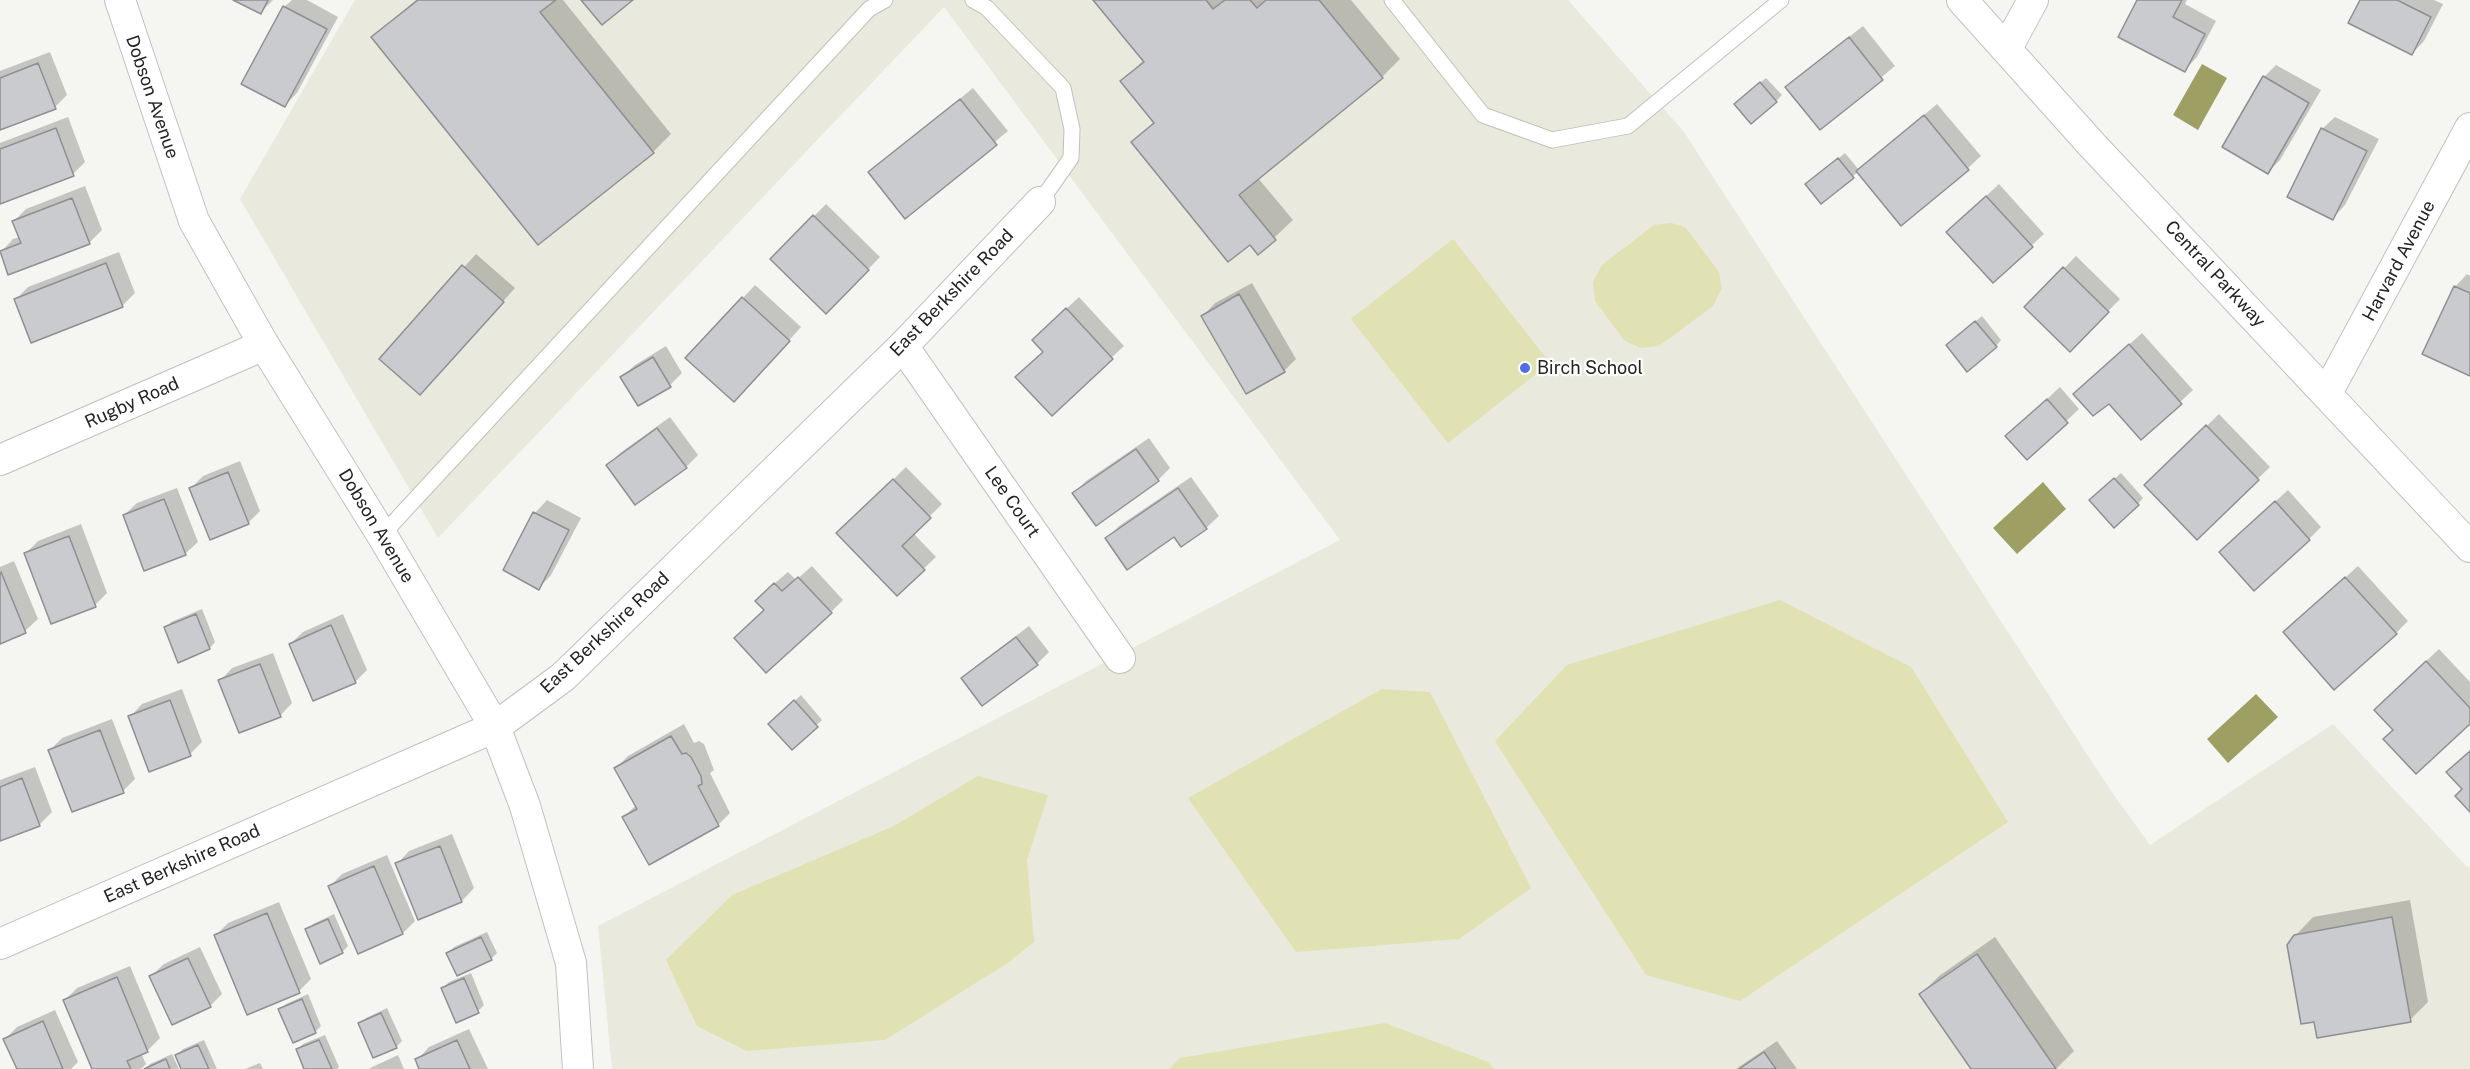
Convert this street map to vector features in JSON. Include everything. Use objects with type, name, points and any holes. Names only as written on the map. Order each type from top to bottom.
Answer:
[{"type":"street","name":"Dobson Avenue","points":[[120,0],[194,221],[264,345],[382,535],[495,727],[525,806],[571,963],[578,1069]]},
{"type":"street","name":"Central Parkway","points":[[1962,0],[2093,146],[2470,547]]},
{"type":"street","points":[[2007,48],[2034,0]]},
{"type":"street","name":"Harvard Avenue","points":[[2327,393],[2470,128]]},
{"type":"street","name":"East Berkshire Road","points":[[0,944],[495,727],[563,677],[903,346],[1040,202]]},
{"type":"street","name":"Rugby Road","points":[[0,460],[264,345]]},
{"type":"street","name":"Lee Court","points":[[903,346],[1120,657]]},
{"type":"lane","points":[[382,535],[869,9],[885,0]]},
{"type":"lane","points":[[973,0],[987,8],[1063,88],[1072,129],[1071,158],[1040,202]]},
{"type":"lane","points":[[1392,0],[1483,115],[1552,140],[1628,126],[1781,0]]},
{"type":"shaded area","name":"Birch School","points":[[355,0],[1568,0],[1684,132],[2109,788],[2150,845],[2333,724],[2467,867],[2470,867],[2470,1069],[612,1069],[598,926],[1340,540],[944,7],[438,538],[240,199]]},
{"type":"shaded area","points":[[2202,64],[2227,78],[2198,130],[2173,115]]},
{"type":"shaded area","points":[[1671,223],[1685,227],[1719,272],[1722,288],[1713,306],[1659,346],[1641,348],[1625,341],[1595,301],[1593,282],[1602,265],[1654,225]]},
{"type":"shaded area","points":[[1453,239],[1550,363],[1448,443],[1351,319]]},
{"type":"shaded area","points":[[2043,482],[2066,509],[2017,554],[1993,528]]},
{"type":"shaded area","points":[[1780,600],[1911,667],[2008,822],[1740,1001],[1646,975],[1495,741],[1567,665]]},
{"type":"shaded area","points":[[1382,689],[1430,692],[1531,888],[1459,939],[1296,952],[1188,798]]},
{"type":"shaded area","points":[[2256,694],[2278,717],[2228,763],[2207,739]]},
{"type":"shaded area","points":[[978,776],[1048,795],[1027,860],[1034,942],[1009,962],[885,1040],[747,1051],[697,1026],[666,960],[732,895],[894,826]]},
{"type":"shaded area","points":[[1385,1023],[1488,1062],[1494,1069],[1169,1069],[1180,1058]]},
{"type":"building","points":[[233,0],[268,0],[261,14]]},
{"type":"building","points":[[418,0],[556,0],[540,12],[654,153],[538,245],[371,37]]},
{"type":"building","points":[[581,0],[633,0],[602,25]]},
{"type":"building","points":[[1093,0],[1206,0],[1213,9],[1225,0],[1250,0],[1257,8],[1266,0],[1319,0],[1383,78],[1239,195],[1276,240],[1258,255],[1250,245],[1228,262],[1131,142],[1154,123],[1120,81],[1144,62]]},
{"type":"building","points":[[2137,0],[2182,0],[2173,17],[2205,34],[2185,72],[2118,37]]},
{"type":"building","points":[[2360,0],[2397,0],[2431,17],[2412,55],[2348,23]]},
{"type":"building","points":[[283,6],[327,29],[285,107],[241,84]]},
{"type":"building","points":[[1849,37],[1883,80],[1820,130],[1785,87]]},
{"type":"building","points":[[38,63],[56,109],[0,130],[0,78]]},
{"type":"building","points":[[2263,76],[2309,103],[2268,174],[2222,147]]},
{"type":"building","points":[[1760,82],[1777,102],[1751,124],[1734,104]]},
{"type":"building","points":[[960,99],[997,145],[905,219],[868,172]]},
{"type":"building","points":[[1924,115],[1969,170],[1901,226],[1856,171]]},
{"type":"building","points":[[56,128],[74,176],[0,204],[0,149]]},
{"type":"building","points":[[2321,128],[2367,151],[2333,220],[2287,197]]},
{"type":"building","points":[[1838,158],[1854,178],[1821,204],[1805,184]]},
{"type":"building","points":[[1986,196],[2033,247],[1993,283],[1946,232]]},
{"type":"building","points":[[72,198],[90,244],[8,275],[0,251],[21,243],[12,221]]},
{"type":"building","points":[[813,215],[869,270],[826,314],[770,259]]},
{"type":"building","points":[[106,263],[123,307],[31,343],[14,299]]},
{"type":"building","points":[[462,265],[504,302],[420,395],[379,359]]},
{"type":"building","points":[[2063,267],[2109,312],[2070,352],[2024,307]]},
{"type":"building","points":[[2454,286],[2470,293],[2470,376],[2422,354]]},
{"type":"building","points":[[1239,294],[1285,372],[1246,394],[1201,316]]},
{"type":"building","points":[[742,297],[790,341],[734,402],[685,358]]},
{"type":"building","points":[[1066,308],[1113,359],[1052,416],[1015,377],[1043,352],[1032,340]]},
{"type":"building","points":[[1975,321],[1997,347],[1967,372],[1946,345]]},
{"type":"building","points":[[2129,344],[2182,404],[2141,440],[2109,404],[2093,416],[2073,394]]},
{"type":"building","points":[[653,357],[671,387],[638,406],[620,377]]},
{"type":"building","points":[[2047,399],[2068,423],[2027,460],[2005,436]]},
{"type":"building","points":[[2206,425],[2259,480],[2197,540],[2144,485]]},
{"type":"building","points":[[657,428],[687,468],[635,505],[606,465]]},
{"type":"building","points":[[1136,449],[1159,481],[1096,526],[1072,493]]},
{"type":"building","points":[[228,472],[249,524],[210,540],[189,488]]},
{"type":"building","points":[[2114,478],[2139,505],[2114,528],[2089,500]]},
{"type":"building","points":[[893,479],[931,518],[902,546],[925,570],[897,596],[836,533]]},
{"type":"building","points":[[1178,488],[1207,529],[1181,547],[1174,537],[1127,570],[1105,538]]},
{"type":"building","points":[[164,499],[186,555],[144,571],[123,515]]},
{"type":"building","points":[[2275,501],[2310,540],[2254,591],[2219,552]]},
{"type":"building","points":[[533,512],[569,530],[539,590],[503,570]]},
{"type":"building","points":[[69,536],[96,607],[51,624],[24,553]]},
{"type":"building","points":[[0,573],[26,633],[0,644]]},
{"type":"building","points":[[798,577],[832,613],[766,673],[734,638],[764,610],[755,601],[774,583],[782,591]]},
{"type":"building","points":[[2345,577],[2397,634],[2334,690],[2283,632]]},
{"type":"building","points":[[196,614],[210,649],[178,663],[164,627]]},
{"type":"building","points":[[331,625],[356,683],[313,701],[289,644]]},
{"type":"building","points":[[1016,637],[1038,665],[982,706],[961,678]]},
{"type":"building","points":[[2426,661],[2470,708],[2470,724],[2416,774],[2383,739],[2393,730],[2374,710]]},
{"type":"building","points":[[260,664],[281,717],[239,733],[218,680]]},
{"type":"building","points":[[170,700],[191,756],[149,772],[128,716]]},
{"type":"building","points":[[794,700],[818,727],[792,750],[768,724]]},
{"type":"building","points":[[100,730],[124,793],[72,812],[48,750]]},
{"type":"building","points":[[671,736],[682,754],[686,753],[691,757],[701,776],[702,784],[698,786],[719,826],[649,865],[622,817],[637,809],[614,768]]},
{"type":"building","points":[[2470,751],[2470,812],[2455,796],[2462,789],[2446,772]]},
{"type":"building","points":[[22,778],[40,826],[0,841],[0,787]]},
{"type":"building","points":[[440,846],[462,902],[418,920],[395,863]]},
{"type":"building","points":[[374,866],[403,934],[358,954],[328,886]]},
{"type":"building","points":[[267,913],[300,993],[247,1015],[214,935]]},
{"type":"building","points":[[2392,917],[2411,1022],[2317,1038],[2314,1022],[2301,1024],[2287,945],[2294,935]]},
{"type":"building","points":[[328,919],[343,953],[320,964],[305,929]]},
{"type":"building","points":[[481,937],[492,960],[457,976],[446,953]]},
{"type":"building","points":[[1977,954],[2056,1069],[1971,1069],[1919,994]]},
{"type":"building","points":[[188,958],[211,1007],[172,1025],[149,976]]},
{"type":"building","points":[[117,977],[148,1052],[127,1061],[131,1069],[92,1069],[63,1000]]},
{"type":"building","points":[[464,978],[479,1013],[456,1023],[441,988]]},
{"type":"building","points":[[302,999],[316,1033],[293,1043],[278,1009]]},
{"type":"building","points":[[381,1013],[397,1048],[373,1058],[358,1023]]},
{"type":"building","points":[[43,1021],[63,1069],[17,1069],[3,1039]]},
{"type":"building","points":[[319,1040],[332,1069],[304,1069],[296,1049]]},
{"type":"building","points":[[457,1040],[470,1069],[419,1069],[415,1059]]},
{"type":"building","points":[[198,1045],[209,1069],[181,1069],[175,1055]]},
{"type":"building","points":[[1764,1052],[1776,1069],[1739,1069]]},
{"type":"building","points":[[166,1059],[170,1069],[144,1069]]},
{"type":"place","name":"Birch School","points":[[1525,368]]}]
